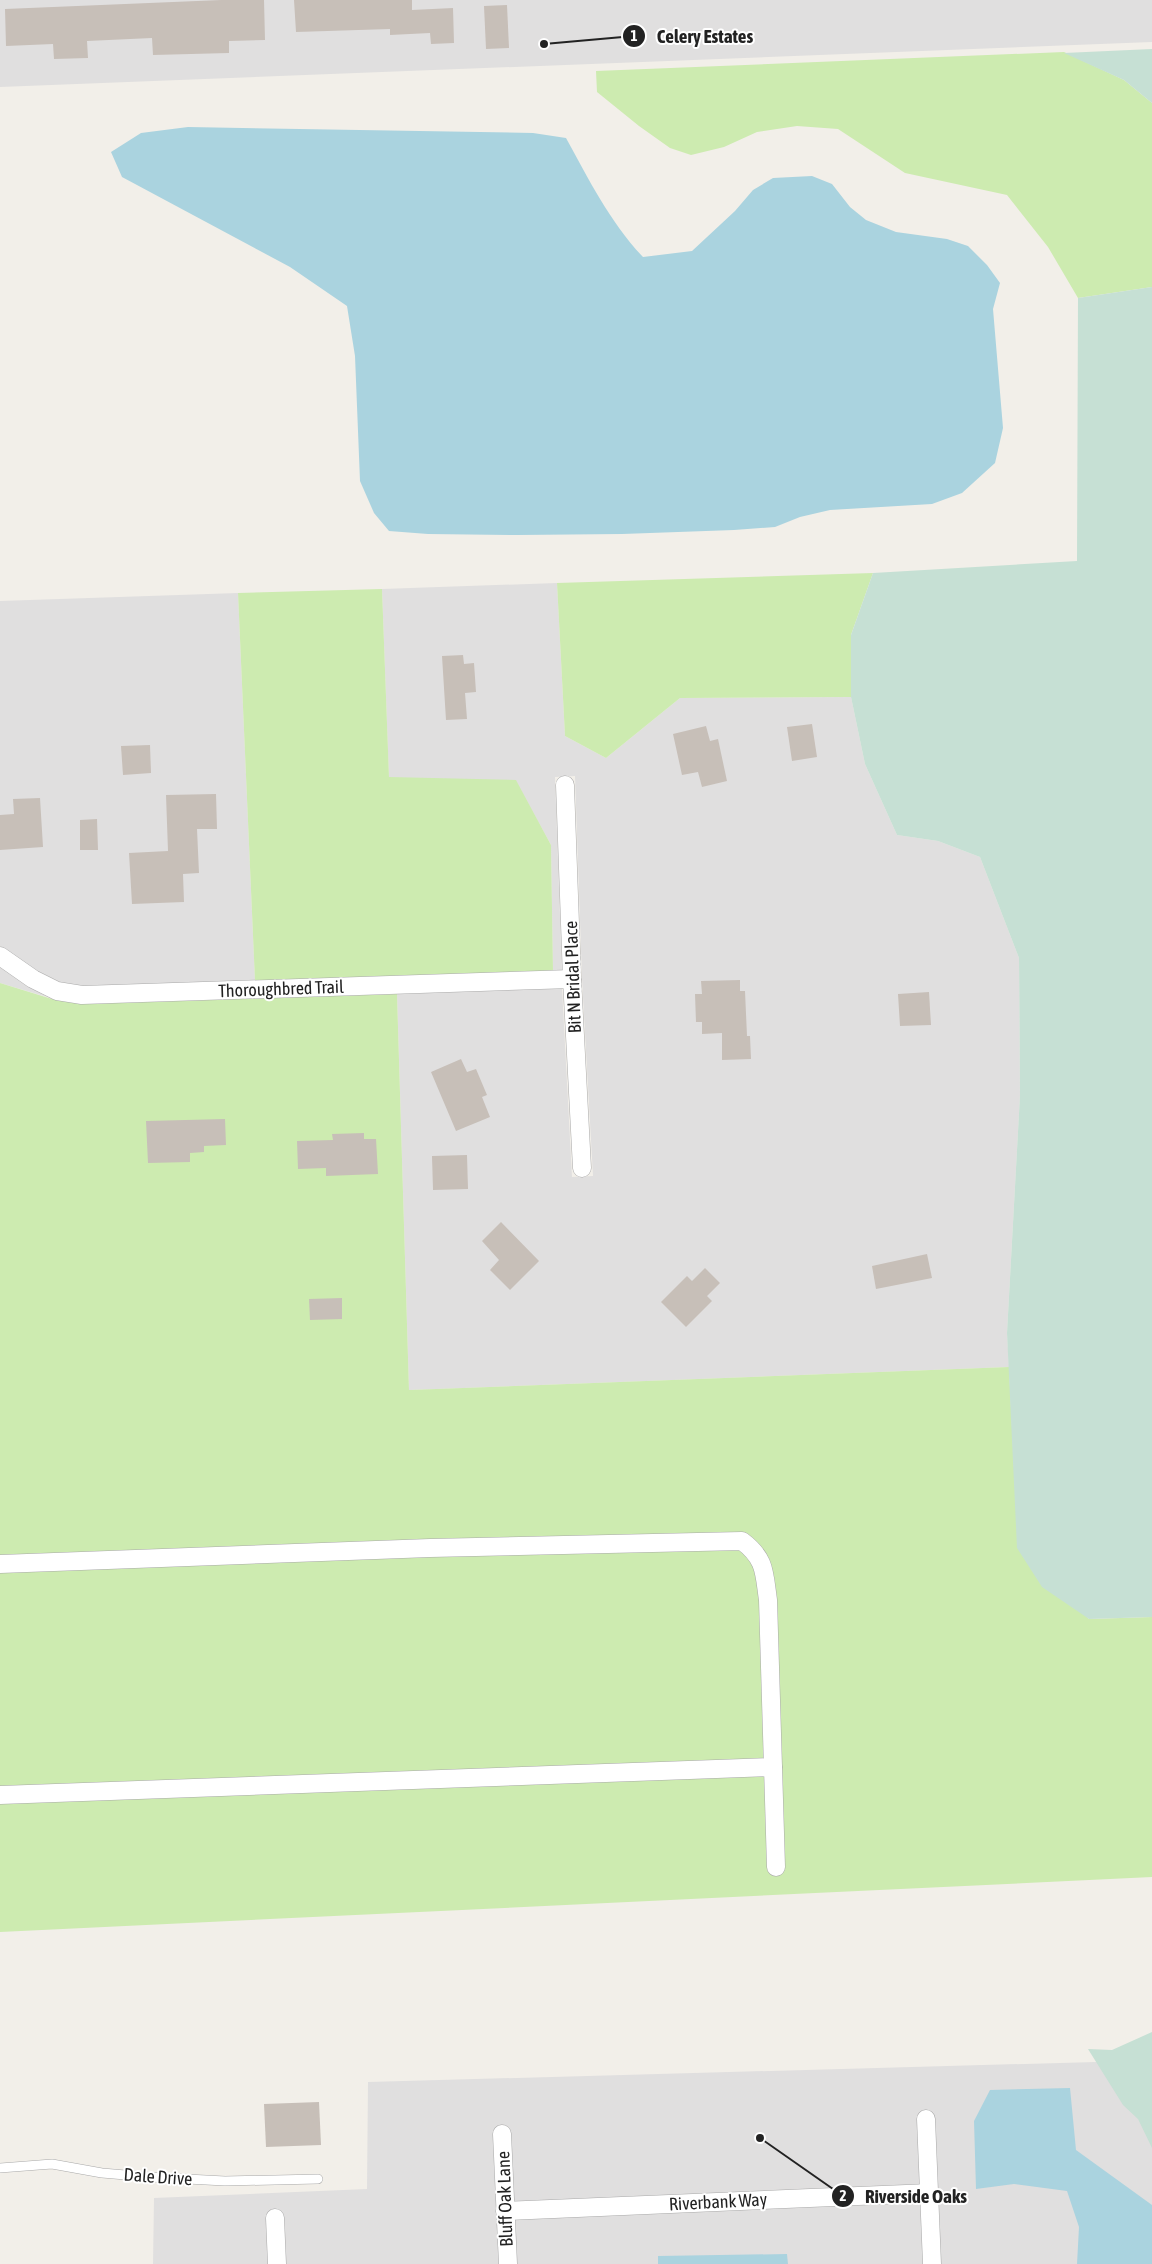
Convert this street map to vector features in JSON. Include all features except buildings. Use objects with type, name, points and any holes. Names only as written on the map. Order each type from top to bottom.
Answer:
[{"type":"street","name":"Bit N Bridal Place","points":[[565,785],[572,979],[582,1168]]},
{"type":"street","name":"Thoroughbred Trail","points":[[0,956],[34,979],[57,991],[82,995],[572,979]]},
{"type":"street","points":[[0,1564],[430,1548],[742,1541],[756,1551],[763,1568],[768,1600],[776,1867]]},
{"type":"street","points":[[0,1795],[773,1767]]},
{"type":"street","points":[[926,2119],[932,2264]]},
{"type":"street","name":"Bluff Oak Lane","points":[[502,2134],[508,2264]]},
{"type":"street","name":"Riverbank Way","points":[[505,2211],[930,2193]]},
{"type":"street","points":[[275,2218],[277,2264]]},
{"type":"lane","name":"Dale Drive","points":[[0,2168],[52,2164],[102,2173],[149,2177],[226,2181],[318,2180]]},
{"type":"shaded area","points":[[0,0],[1152,0],[1152,42],[0,87]]},
{"type":"shaded area","points":[[557,583],[565,736],[606,758],[680,698],[851,697],[865,764],[897,835],[938,841],[980,857],[1019,958],[1020,1095],[1007,1333],[1009,1367],[409,1390],[397,994],[562,988],[572,1177],[593,1176],[582,978],[575,776],[555,777],[562,970],[553,971],[551,845],[516,781],[389,778],[382,589]]},
{"type":"shaded area","points":[[238,593],[255,981],[83,986],[60,982],[39,972],[0,946],[0,601]]},
{"type":"shaded area","points":[[0,967],[27,986],[47,997],[0,983]]},
{"type":"shaded area","points":[[1131,2061],[1152,2086],[1152,2264],[153,2264],[154,2198],[367,2189],[368,2082]]},
{"type":"green space","points":[[1152,49],[1152,103],[1124,80],[1064,53]]},
{"type":"green space","points":[[1064,52],[1124,80],[1152,103],[1152,287],[1078,298],[1048,247],[1007,195],[905,173],[838,129],[797,126],[757,132],[724,147],[691,155],[670,148],[597,92],[596,71]]},
{"type":"green space","points":[[1152,287],[1152,1617],[1089,1619],[1042,1587],[1017,1548],[1007,1333],[1020,1095],[1019,958],[980,857],[938,841],[897,835],[865,764],[851,697],[851,635],[873,573],[1077,561],[1078,298]]},
{"type":"green space","points":[[873,573],[851,635],[851,697],[680,698],[606,758],[565,736],[557,583]]},
{"type":"green space","points":[[382,589],[389,777],[516,780],[551,845],[553,971],[255,981],[238,593]]},
{"type":"green space","points":[[0,983],[52,999],[82,1004],[397,994],[409,1390],[1009,1367],[1018,1548],[1089,1619],[1152,1617],[1152,1877],[0,1932]]},
{"type":"green space","points":[[1152,2032],[1152,2148],[1138,2119],[1123,2105],[1088,2049],[1112,2050]]},
{"type":"water","points":[[188,127],[533,133],[566,138],[610,215],[643,257],[692,251],[735,211],[753,190],[773,178],[812,176],[832,184],[850,207],[866,220],[896,232],[947,239],[968,246],[987,265],[1000,283],[993,309],[1003,428],[995,463],[962,493],[932,504],[830,510],[800,517],[775,527],[622,534],[428,534],[389,531],[374,513],[360,481],[355,356],[347,306],[290,267],[122,177],[111,152],[141,133]]},
{"type":"water","points":[[1070,2088],[1076,2150],[1152,2205],[1152,2264],[1077,2264],[1079,2227],[1067,2191],[1014,2184],[976,2189],[974,2121],[990,2090]]},
{"type":"water","points":[[787,2254],[788,2264],[658,2264],[658,2256]]},
{"type":"place","name":"Celery Estates","points":[[544,44]]},
{"type":"place","name":"Riverside Oaks","points":[[760,2138]]}]
